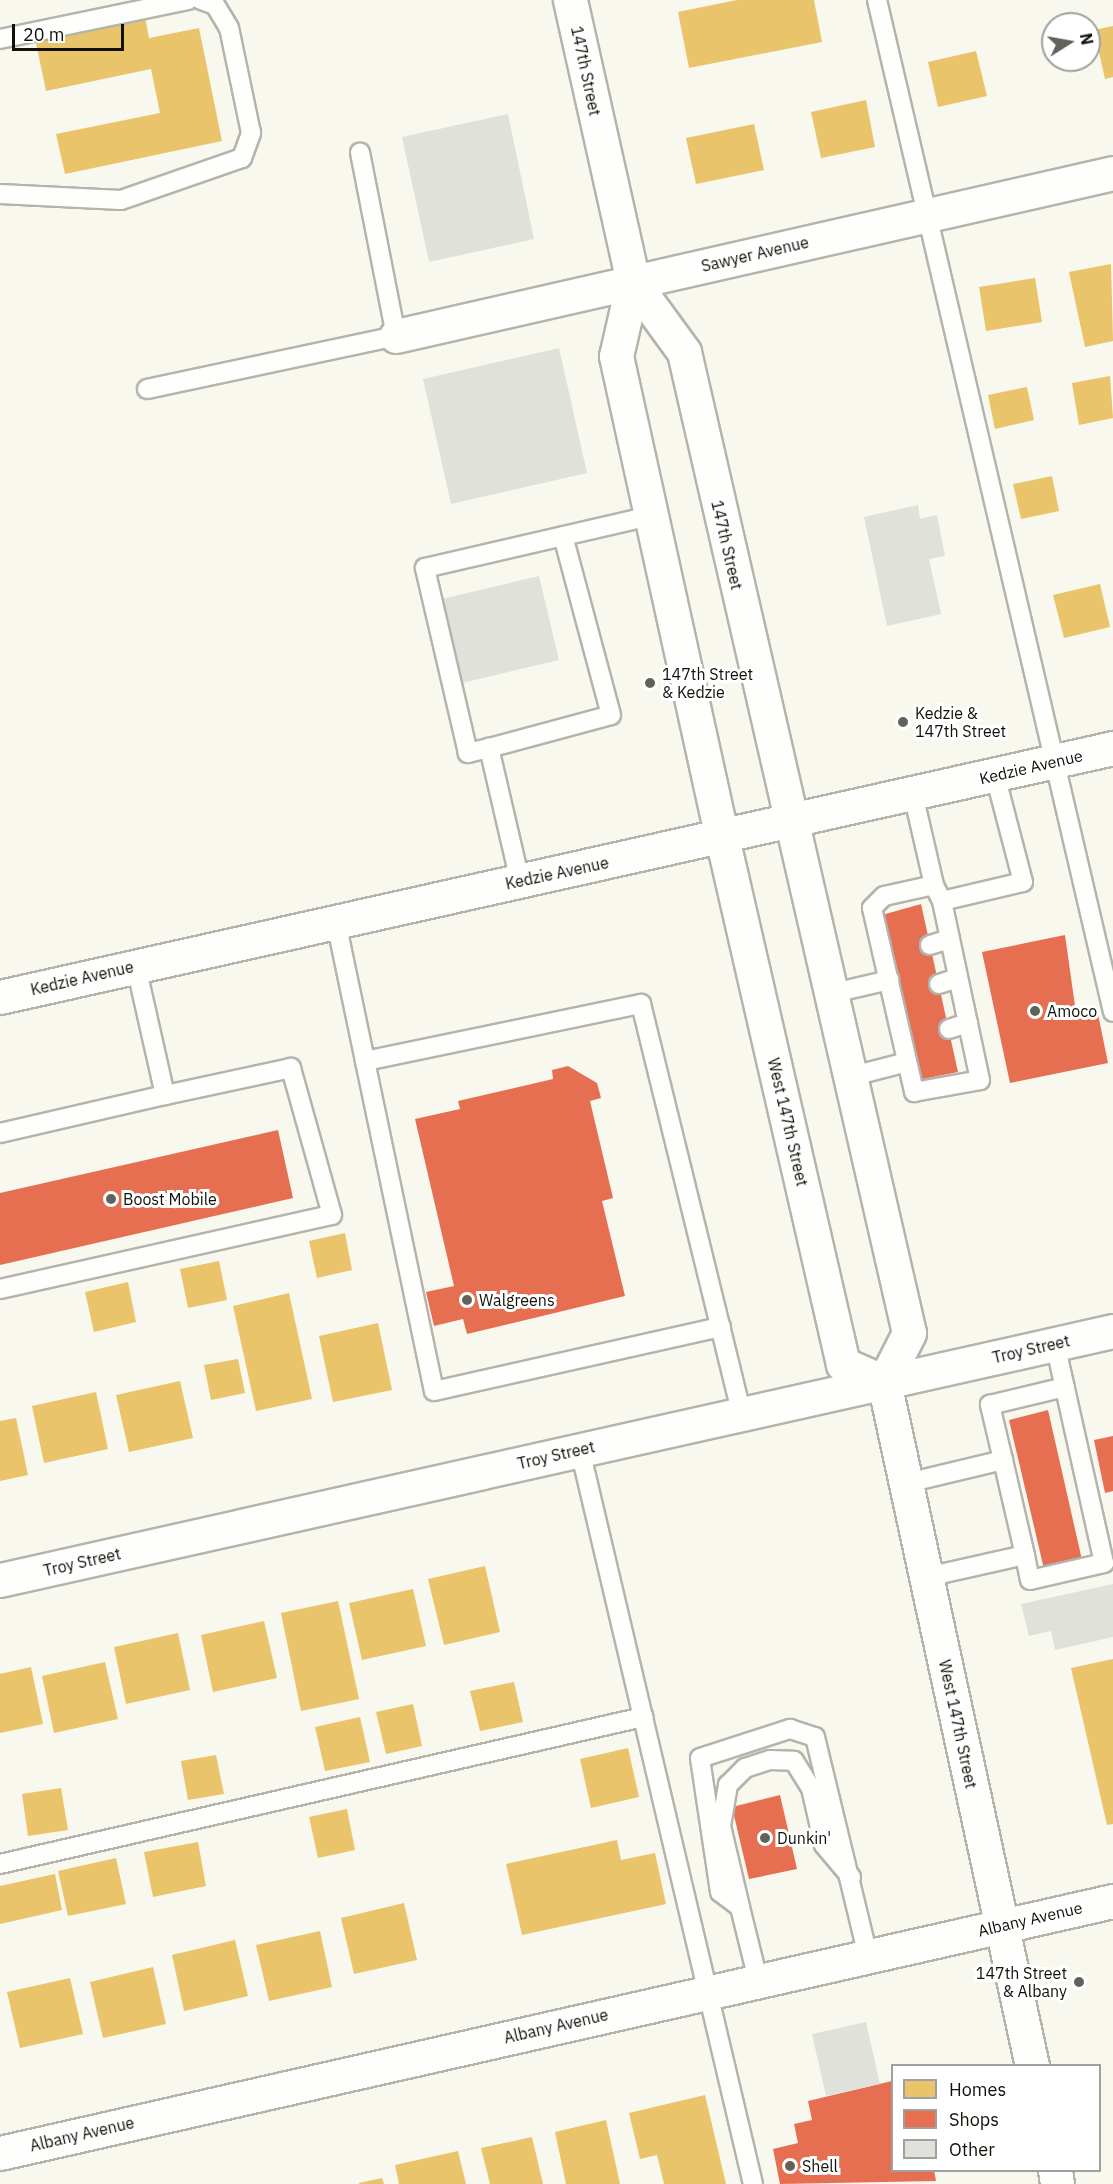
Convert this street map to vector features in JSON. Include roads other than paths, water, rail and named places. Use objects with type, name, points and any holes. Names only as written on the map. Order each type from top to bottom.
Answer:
[{"type":"main road","name":"147th Street","points":[[570,0],[633,282],[684,352],[789,823]]},
{"type":"main road","name":"Sawyer Avenue","points":[[396,336],[1113,173]]},
{"type":"main road","name":"147th Street","points":[[633,282],[616,356],[722,837]]},
{"type":"main road","name":"Kedzie Avenue","points":[[0,997],[789,823],[1113,748]]},
{"type":"main road","points":[[789,823],[909,1333],[884,1382]]},
{"type":"main road","name":"West 147th Street","points":[[722,837],[843,1364],[884,1382],[1032,2064]]},
{"type":"main road","name":"Troy Street","points":[[0,1580],[1113,1331]]},
{"type":"main road","name":"Albany Avenue","points":[[0,2153],[1113,1901]]},
{"type":"lane","points":[[0,39],[188,0]]},
{"type":"lane","points":[[0,194],[121,200],[242,159],[251,134],[229,28],[215,5],[201,0]]},
{"type":"lane","points":[[877,0],[926,216],[1057,761],[1113,1012]]},
{"type":"lane","points":[[147,389],[396,336],[360,153]]},
{"type":"lane","points":[[563,536],[611,715],[468,753],[425,568],[563,536],[651,516]]},
{"type":"lane","points":[[489,748],[520,881]]},
{"type":"lane","points":[[913,794],[938,893],[950,939],[980,1080],[914,1092],[907,1062],[907,1041],[896,997],[889,980],[888,956],[873,908],[884,896],[938,893],[1023,882],[995,775]]},
{"type":"lane","points":[[336,922],[434,1391],[721,1327]]},
{"type":"lane","points":[[930,945],[950,939]]},
{"type":"lane","points":[[136,966],[165,1095]]},
{"type":"lane","points":[[939,984],[958,978]]},
{"type":"lane","points":[[829,994],[889,980]]},
{"type":"lane","points":[[365,1061],[641,1004],[742,1413]]},
{"type":"lane","points":[[949,1029],[968,1023]]},
{"type":"lane","points":[[849,1077],[907,1062]]},
{"type":"lane","points":[[0,1133],[291,1068],[332,1215],[0,1289]]},
{"type":"lane","points":[[1055,1344],[1065,1387],[1104,1563],[1030,1580],[990,1405],[1065,1387]]},
{"type":"lane","points":[[580,1450],[753,2184]]},
{"type":"lane","points":[[906,1483],[1003,1460]]},
{"type":"lane","points":[[927,1577],[1025,1555]]},
{"type":"lane","points":[[0,1864],[643,1717]]},
{"type":"lane","points":[[740,1907],[720,1892],[700,1758],[790,1729],[815,1737],[852,1879],[868,1956]]},
{"type":"lane","points":[[758,1980],[721,1826],[728,1785],[745,1768],[770,1760],[794,1761],[812,1788],[824,1845],[852,1879]]},
{"type":"place","name":"147th Street & Kedzie","points":[[650,683]]},
{"type":"place","name":"Kedzie & 147th Street","points":[[903,722]]},
{"type":"place","name":"Amoco","points":[[1035,1011]]},
{"type":"place","name":"Boost Mobile","points":[[111,1199]]},
{"type":"place","name":"Walgreens","points":[[467,1300]]},
{"type":"place","name":"Dunkin'","points":[[765,1838]]},
{"type":"place","name":"147th Street & Albany","points":[[1079,1982]]},
{"type":"place","name":"Shell","points":[[790,2166]]}]
